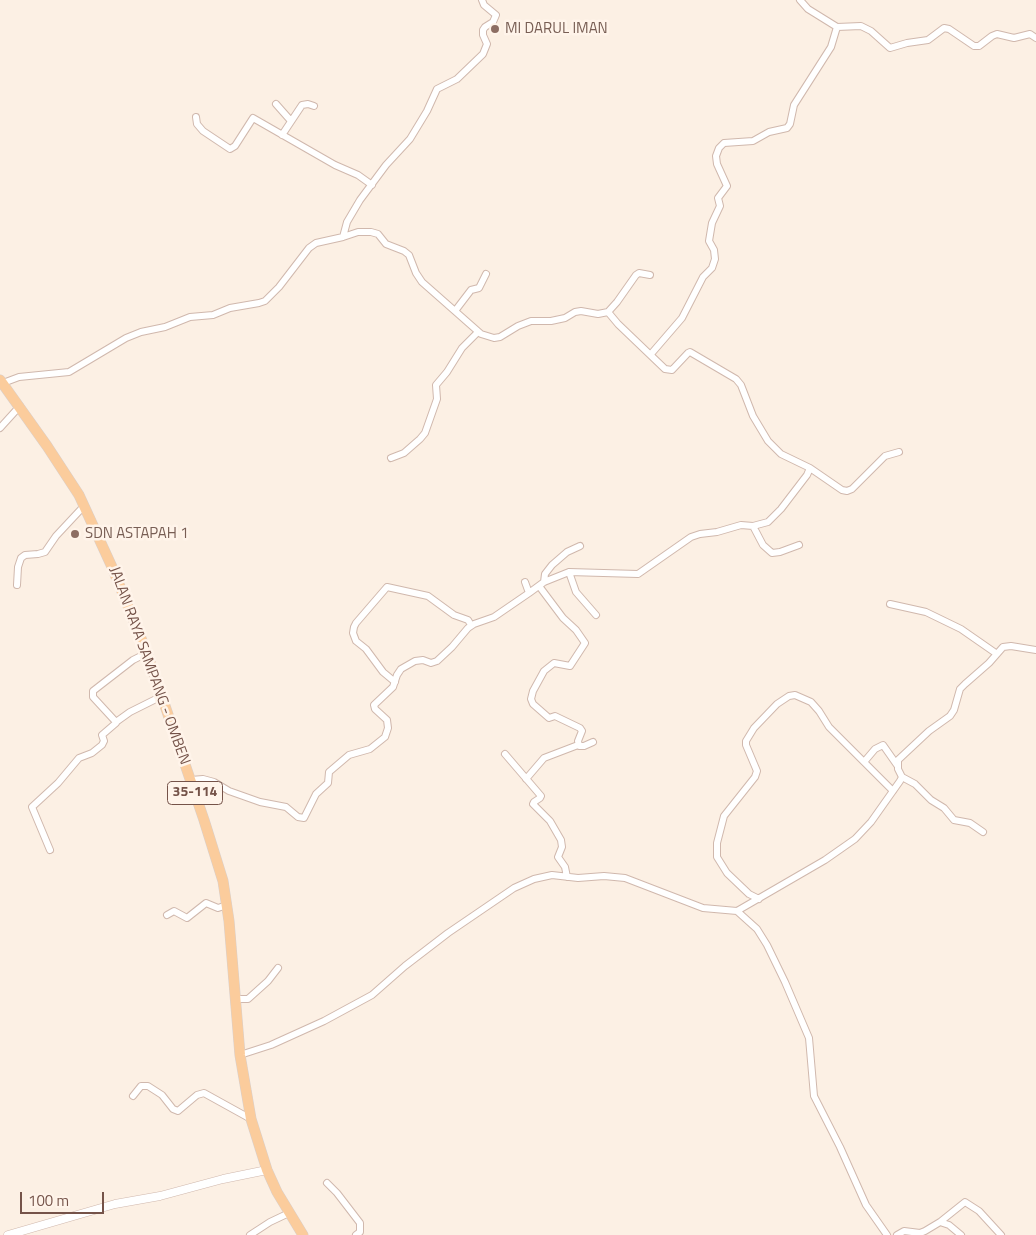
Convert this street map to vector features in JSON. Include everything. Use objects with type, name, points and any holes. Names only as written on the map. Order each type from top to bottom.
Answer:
[{"type":"main road","name":"JALAN RAYA SAMPANG - OMBEN","points":[[2,381],[63,470],[84,506],[112,567],[147,653],[220,869],[227,905],[240,1055],[250,1119],[267,1170],[289,1213],[303,1235]]},
{"type":"street","points":[[342,237],[352,213],[386,164],[410,139],[428,111],[437,89],[457,79],[483,54],[487,44],[483,30],[495,20],[496,15],[484,5],[482,0]]},
{"type":"street","points":[[800,0],[808,9],[837,26],[856,25],[872,30],[890,48],[928,40],[944,28],[949,29],[974,46],[979,46],[994,35],[1002,34],[1014,38],[1030,34],[1036,38]]},
{"type":"street","points":[[651,354],[682,318],[704,277],[712,268],[715,259],[714,250],[709,242],[712,223],[720,206],[718,198],[728,186],[716,156],[719,148],[724,143],[754,141],[769,132],[787,128],[790,124],[794,105],[831,47],[837,26]]},
{"type":"street","points":[[276,104],[290,121]]},
{"type":"street","points":[[282,135],[302,105],[314,106]]},
{"type":"street","points":[[196,117],[197,124],[202,131],[230,149],[235,146],[253,118],[334,165],[358,175],[372,185]]},
{"type":"street","points":[[2,381],[19,377],[69,372],[126,338],[141,332],[166,327],[190,317],[213,315],[242,305],[265,301],[280,287],[309,248],[316,243],[358,232],[378,234],[386,244],[404,251],[409,255],[416,273],[422,282],[478,332],[488,336],[500,337],[518,326],[531,321],[551,321],[564,318],[574,312],[582,311],[598,314],[608,312],[636,275],[639,273],[650,276]]},
{"type":"street","points":[[455,310],[471,290],[479,288],[486,274]]},
{"type":"street","points":[[608,312],[663,367],[670,370],[689,352],[736,379],[741,385],[753,416],[768,441],[781,454],[810,468],[842,490],[852,489],[885,456],[900,452]]},
{"type":"street","points":[[391,458],[404,453],[420,440],[425,433],[437,399],[436,385],[447,372],[462,348],[478,332]]},
{"type":"street","points":[[0,428],[20,406]]},
{"type":"street","points":[[191,780],[203,779],[214,782],[229,791],[260,802],[286,808],[298,817],[304,818],[316,794],[328,783],[329,772],[349,756],[370,749],[385,737],[388,728],[387,720],[374,709],[374,705],[393,687],[401,668],[419,660],[431,663],[437,661],[471,625],[494,617],[541,584],[569,572],[638,574],[691,537],[741,525],[753,526],[768,522],[781,509],[807,475],[810,468]]},
{"type":"street","points":[[18,584],[18,565],[21,558],[25,554],[45,552],[56,536],[84,506]]},
{"type":"street","points":[[753,526],[763,545],[772,552],[780,552],[799,545]]},
{"type":"street","points":[[541,584],[545,574],[552,565],[571,549],[580,546]]},
{"type":"street","points":[[569,572],[576,592],[596,615]]},
{"type":"street","points":[[525,582],[528,593]]},
{"type":"street","points":[[541,584],[563,618],[576,630],[585,643],[570,666],[554,663],[544,671],[531,699],[549,718],[555,716],[580,728],[582,731],[578,744]]},
{"type":"street","points":[[395,682],[380,669],[366,649],[356,641],[353,633],[356,622],[387,587],[428,596],[454,615],[468,620],[471,625]]},
{"type":"street","points":[[890,604],[926,612],[968,632],[998,654]]},
{"type":"street","points":[[897,765],[898,760],[904,754],[950,716],[954,710],[960,689],[1006,646],[1036,650]]},
{"type":"street","points":[[116,722],[93,697],[92,693],[128,664],[147,653]]},
{"type":"street","points":[[759,899],[749,894],[730,877],[720,863],[717,852],[720,828],[724,816],[755,777],[757,771],[745,743],[754,728],[776,704],[789,696],[795,695],[811,702],[829,727],[893,791]]},
{"type":"street","points":[[50,850],[32,807],[58,783],[79,758],[92,753],[102,745],[104,741],[102,735],[116,722],[130,712],[162,696]]},
{"type":"street","points":[[526,779],[547,756],[578,744],[584,746],[593,742]]},
{"type":"street","points":[[864,762],[875,749],[883,744],[897,765],[902,777],[915,784],[944,808],[954,820],[970,823],[983,832]]},
{"type":"street","points":[[505,754],[541,796],[534,802],[534,806],[550,821],[560,840],[562,847],[558,857],[565,867],[567,876]]},
{"type":"street","points":[[240,1055],[271,1045],[324,1021],[372,995],[417,956],[525,882],[546,876],[625,878],[703,908],[737,911],[825,860],[856,839],[902,777]]},
{"type":"street","points":[[167,915],[174,911],[187,918],[206,902],[218,908],[227,905]]},
{"type":"street","points":[[737,911],[757,929],[785,982],[809,1038],[814,1096],[840,1147],[866,1205],[887,1235]]},
{"type":"street","points":[[236,999],[248,999],[268,981],[278,968]]},
{"type":"street","points":[[133,1096],[140,1086],[146,1086],[162,1095],[173,1110],[178,1111],[197,1095],[204,1093],[250,1119]]},
{"type":"street","points":[[8,1235],[115,1204],[160,1196],[223,1179],[267,1170]]},
{"type":"street","points":[[327,1183],[360,1223],[361,1229],[356,1235]]},
{"type":"street","points":[[897,1235],[904,1231],[920,1233],[925,1231],[966,1202],[979,1211],[1001,1235]]},
{"type":"street","points":[[250,1235],[289,1213]]},
{"type":"street","points":[[940,1222],[949,1225],[961,1235]]},
{"type":"place","name":"MI DARUL IMAN","points":[[495,29]]},
{"type":"place","name":"SDN ASTAPAH 1","points":[[75,534]]}]
